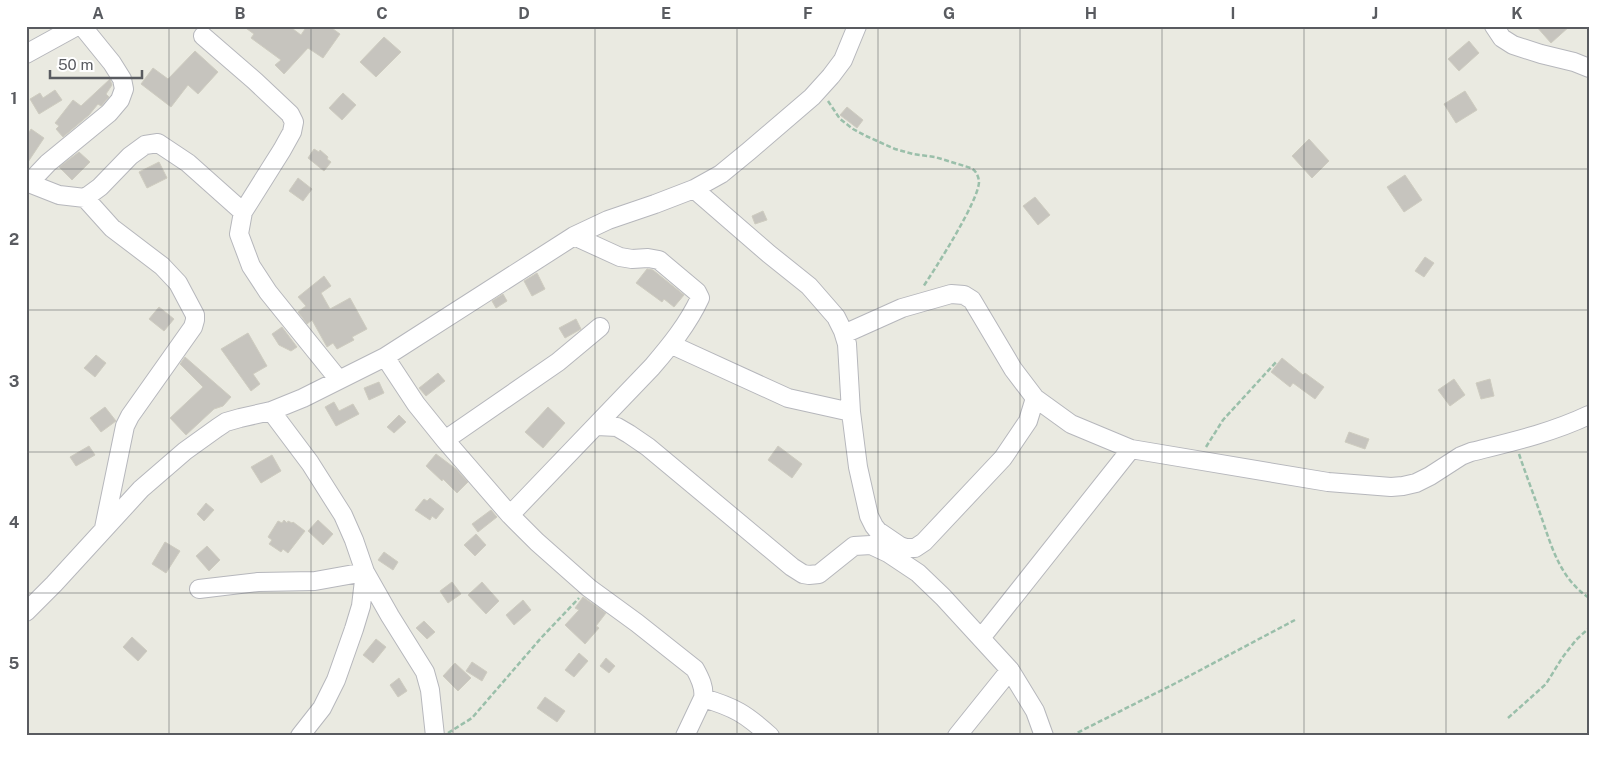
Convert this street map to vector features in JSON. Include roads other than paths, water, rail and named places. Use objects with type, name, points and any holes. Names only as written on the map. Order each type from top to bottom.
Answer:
[{"type":"street","points":[[26,54],[77,26]]},
{"type":"street","points":[[82,26],[112,63],[122,79],[124,89],[120,100],[109,113],[48,163],[28,183],[60,195],[85,198],[112,228],[166,270],[178,283],[196,320],[125,426],[104,528]]},
{"type":"street","points":[[26,612],[141,489],[185,451],[226,422],[271,411],[339,380],[384,357],[574,236],[608,220],[694,189],[721,174],[812,98],[843,60],[857,26]]},
{"type":"street","points":[[1494,26],[1502,38],[1513,45],[1589,68]]},
{"type":"street","points":[[203,36],[290,114],[294,122],[292,132],[282,150],[243,212],[239,234],[251,266],[268,292],[339,380]]},
{"type":"street","points":[[85,198],[100,187],[130,156],[145,144],[158,144],[188,162],[243,212]]},
{"type":"street","points":[[694,189],[809,286],[836,317],[844,334],[848,353],[851,412],[866,508],[871,521],[878,531],[900,546],[915,548],[924,542],[1003,458],[1028,420],[1035,398]]},
{"type":"street","points":[[510,515],[597,426],[672,345],[699,300],[699,294],[659,260],[620,257],[574,236]]},
{"type":"street","points":[[844,334],[886,314],[912,305],[951,294],[964,295],[972,300],[1013,369],[1035,398],[1071,424],[1131,449],[1328,482],[1391,487],[1416,483],[1461,456],[1568,425],[1589,415]]},
{"type":"street","points":[[445,440],[558,362],[600,327]]},
{"type":"street","points":[[672,345],[788,398],[851,412]]},
{"type":"street","points":[[384,357],[416,404],[510,515],[589,588],[637,623],[700,677],[704,690],[703,698],[685,736]]},
{"type":"street","points":[[271,411],[310,464],[343,515],[365,572],[425,672],[430,690],[435,736]]},
{"type":"street","points":[[597,426],[617,427],[648,447],[792,567],[803,574],[822,573],[854,546],[871,545],[888,553],[918,572],[1010,670],[1035,711],[1044,736]]},
{"type":"street","points":[[981,638],[1131,449]]},
{"type":"street","points":[[199,590],[258,582],[315,581],[353,576],[365,572]]},
{"type":"street","points":[[300,736],[322,708],[336,680],[359,613],[364,592],[365,572]]},
{"type":"street","points":[[957,736],[1010,670]]},
{"type":"street","points":[[703,698],[727,705],[743,714],[770,736]]}]
